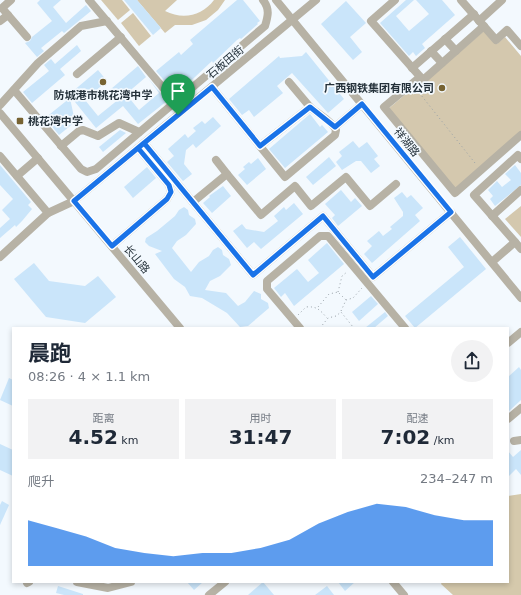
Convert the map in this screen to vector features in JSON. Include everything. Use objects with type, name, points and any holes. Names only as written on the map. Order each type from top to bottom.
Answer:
[{"type":"street","points":[[11,0],[2,8],[27,37]]},
{"type":"street","points":[[89,0],[175,102]]},
{"type":"street","points":[[14,90],[81,169],[87,172],[96,169],[265,26],[268,14],[267,5],[263,0]]},
{"type":"street","name":"祥湖路","points":[[276,0],[521,298]]},
{"type":"street","name":"石板田街","points":[[0,257],[48,213],[74,201],[316,0]]},
{"type":"street","points":[[395,0],[371,21],[422,80],[456,51],[479,20]]},
{"type":"street","points":[[461,0],[496,40],[507,30],[521,46]]},
{"type":"street","points":[[412,68],[445,39],[479,20],[502,0]]},
{"type":"street","points":[[0,21],[8,15]]},
{"type":"street","points":[[0,105],[38,63],[81,26],[107,21]]},
{"type":"street","points":[[77,74],[121,38]]},
{"type":"street","points":[[445,39],[456,51]]},
{"type":"street","points":[[431,51],[442,63]]},
{"type":"street","points":[[420,77],[384,107],[455,194],[521,135]]},
{"type":"street","points":[[289,82],[310,107],[335,127]]},
{"type":"street","points":[[212,87],[286,177],[335,135],[335,127],[362,104]]},
{"type":"street","points":[[260,146],[310,107]]},
{"type":"street","name":"长山路","points":[[0,113],[179,327]]},
{"type":"street","points":[[61,146],[79,130],[83,130],[98,136],[119,123],[139,132]]},
{"type":"street","points":[[141,146],[194,202],[253,275],[323,216],[373,277],[451,212]]},
{"type":"street","points":[[112,246],[167,199],[171,192],[169,185],[141,146]]},
{"type":"street","points":[[0,156],[48,213]]},
{"type":"street","points":[[521,159],[518,156],[474,194],[521,249]]},
{"type":"street","points":[[17,176],[38,158]]},
{"type":"street","points":[[216,160],[261,215],[295,186],[311,206],[346,177],[370,206],[396,184]]},
{"type":"street","points":[[194,202],[227,174]]},
{"type":"street","points":[[492,216],[521,190]]},
{"type":"street","points":[[299,327],[267,289],[267,281],[320,236],[328,236],[404,327]]},
{"type":"street","points":[[492,262],[515,242]]},
{"type":"street","points":[[509,342],[521,332]]},
{"type":"street","points":[[509,419],[521,408]]},
{"type":"street","points":[[82,583],[108,588],[126,583]]},
{"type":"street","points":[[209,595],[224,583]]},
{"type":"path","points":[[412,84],[475,163]]},
{"type":"path","points":[[338,292],[339,283],[342,276],[349,271],[358,272]]},
{"type":"path","points":[[321,327],[328,318],[336,316],[341,312],[346,300],[359,293],[366,282]]},
{"type":"path","points":[[338,292],[346,300]]},
{"type":"path","points":[[318,308],[323,299],[329,294],[338,292]]},
{"type":"path","points":[[294,320],[306,307],[318,308],[328,318]]},
{"type":"path","points":[[341,312],[353,327]]},
{"type":"shaded area","points":[[101,0],[122,0],[130,10],[118,20]]},
{"type":"shaded area","points":[[137,0],[177,0],[165,11],[172,14],[185,16],[204,10],[214,0],[225,0],[218,10],[206,20],[192,25],[175,25],[165,33]]},
{"type":"shaded area","points":[[133,13],[151,36],[139,46],[121,23]]},
{"type":"shaded area","points":[[485,30],[497,44],[505,37],[521,56],[521,132],[455,189],[388,109],[420,82],[423,84]]},
{"type":"shaded area","points":[[521,206],[521,237],[505,219]]},
{"type":"shaded area","points":[[521,494],[521,595],[453,595],[442,583],[509,583],[509,496]]},
{"type":"building","points":[[40,0],[61,0],[53,7],[66,23],[86,5],[91,11],[64,33],[62,31],[41,48],[44,51],[37,57],[25,43],[30,41],[32,37],[52,21],[37,3]]},
{"type":"building","points":[[124,0],[137,0],[161,28],[153,35]]},
{"type":"building","points":[[237,0],[243,0],[260,21],[213,63],[212,61],[178,93],[171,85],[169,86],[156,71],[179,52],[181,55],[193,44],[190,40]]},
{"type":"building","points":[[406,0],[414,0],[396,16],[409,31],[429,14],[416,0],[442,0],[455,15],[422,44],[425,48],[416,56],[413,52],[409,56],[380,23]]},
{"type":"building","points":[[346,1],[366,23],[350,37],[362,52],[353,60],[321,24]]},
{"type":"building","points":[[77,45],[81,51],[60,69],[65,75],[32,103],[23,92],[49,71],[44,65],[51,59],[55,64]]},
{"type":"building","points":[[306,52],[344,99],[328,113],[292,73],[277,86],[283,93],[254,117],[249,110],[242,115],[229,99],[279,56],[280,58],[302,56]]},
{"type":"building","points":[[138,66],[146,77],[126,94],[139,110],[159,93],[148,78],[167,101],[138,124],[123,106],[96,128],[71,97],[74,94],[72,92],[98,70],[107,81],[85,100],[98,116],[119,99],[111,89]]},
{"type":"building","points":[[70,98],[75,122],[59,135],[45,118]]},
{"type":"building","points":[[310,114],[320,127],[322,125],[328,132],[285,168],[269,149]]},
{"type":"building","points":[[213,117],[221,126],[196,148],[193,144],[186,150],[184,164],[192,174],[183,181],[167,162],[174,156],[168,149],[185,134],[188,138],[196,131],[193,128],[202,121],[205,124]]},
{"type":"building","points":[[120,130],[126,133],[103,152],[99,147]]},
{"type":"building","points":[[353,141],[359,148],[367,142],[378,156],[374,159],[380,166],[371,173],[361,161],[356,161],[342,170],[336,162],[342,156],[339,152]]},
{"type":"building","points":[[329,157],[336,166],[313,185],[306,177]]},
{"type":"building","points":[[258,158],[266,169],[247,185],[238,175],[245,169],[243,167],[249,162],[251,164]]},
{"type":"building","points":[[0,165],[31,202],[28,205],[32,209],[16,227],[15,225],[0,238],[0,228],[10,219],[2,210],[13,199],[0,185]]},
{"type":"building","points":[[515,165],[521,173],[521,185],[495,206],[490,199],[493,196],[488,190],[497,181],[502,187],[511,180],[505,174]]},
{"type":"building","points":[[147,167],[156,178],[133,198],[124,187]]},
{"type":"building","points":[[223,186],[231,196],[212,213],[203,203],[210,197],[209,196]]},
{"type":"building","points":[[341,190],[351,202],[355,198],[362,206],[338,226],[332,218],[335,215],[325,204]]},
{"type":"building","points":[[402,192],[407,198],[411,195],[423,208],[415,215],[420,221],[372,263],[364,254],[372,246],[367,241],[379,231],[383,236],[392,229],[390,227],[403,216],[403,212],[394,198]]},
{"type":"building","points":[[294,203],[303,214],[261,249],[254,242],[247,248],[233,231],[242,224],[246,229],[264,232],[278,221],[274,216],[284,207],[286,210]]},
{"type":"building","points":[[184,207],[188,210],[189,215],[195,219],[196,224],[186,235],[177,241],[172,248],[191,272],[199,262],[209,256],[213,250],[218,247],[222,250],[223,255],[229,259],[231,265],[220,276],[210,281],[205,290],[226,293],[238,306],[245,302],[254,291],[261,294],[261,299],[268,303],[269,308],[248,326],[240,327],[227,313],[202,298],[190,296],[185,287],[174,279],[155,254],[162,251],[149,246],[145,242],[146,238],[157,231]]},
{"type":"building","points":[[460,237],[486,269],[416,327],[414,327],[405,316],[464,267],[448,247]]},
{"type":"building","points":[[327,243],[344,264],[294,306],[285,293],[281,297],[274,288],[297,269],[308,282],[319,273],[308,260]]},
{"type":"building","points":[[34,263],[49,281],[85,286],[98,276],[116,297],[85,323],[46,317],[14,279]]},
{"type":"building","points":[[371,296],[378,304],[359,321],[352,312]]},
{"type":"building","points":[[385,312],[388,316],[375,327],[366,327]]},
{"type":"building","points":[[519,367],[521,370],[521,400],[509,411],[509,376]]},
{"type":"building","points":[[9,378],[12,380],[12,406],[0,400]]},
{"type":"building","points":[[0,444],[12,450],[12,476],[0,470]]},
{"type":"building","points":[[521,450],[521,475],[516,469],[509,476],[509,452],[513,457]]},
{"type":"building","points":[[2,501],[9,505],[0,525],[0,505]]},
{"type":"building","points":[[188,583],[202,583],[194,590]]},
{"type":"building","points":[[262,583],[264,583],[274,595],[248,595]]},
{"type":"building","points":[[339,583],[354,583],[345,591]]},
{"type":"building","points":[[58,586],[83,595],[64,595],[56,593]]},
{"type":"building","points":[[327,586],[334,595],[315,595]]},
{"type":"place","name":"防城港市桃花湾中学","points":[[103,82]]},
{"type":"place","name":"广西钢铁集团有限公司","points":[[442,88]]},
{"type":"place","name":"桃花湾中学","points":[[20,121]]},
{"type":"route","points":[[178,115],[144,143],[138,148],[169,185],[171,192],[167,199],[112,246],[74,201],[144,143],[253,275],[323,216],[373,277],[451,212],[362,104],[335,127],[319,116],[310,107],[260,146],[212,87],[178,115]]}]
